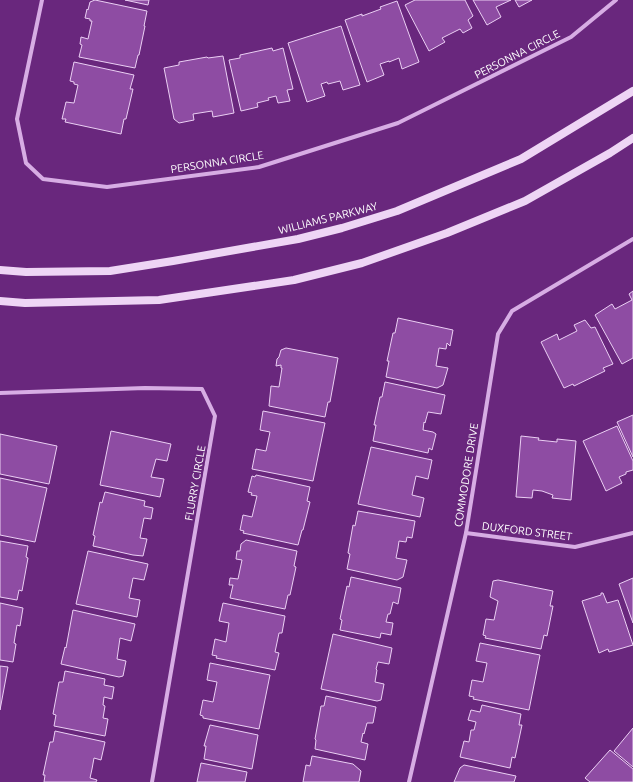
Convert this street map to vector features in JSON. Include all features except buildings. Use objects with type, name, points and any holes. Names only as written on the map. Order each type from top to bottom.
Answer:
[{"type":"main road","name":"WILLIAMS PARKWAY","points":[[0,270],[26,272],[110,271],[290,240],[342,228],[397,211],[521,159],[633,90]]},
{"type":"main road","points":[[0,301],[25,303],[159,300],[294,280],[362,263],[447,233],[518,204],[610,153],[633,138]]},
{"type":"street","name":"PERSONNA CIRCLE","points":[[42,0],[17,119],[26,163],[43,178],[107,187],[259,167],[398,124],[571,37],[616,0]]},
{"type":"street","name":"COMMODORE DRIVE","points":[[409,782],[466,533],[498,334],[512,311],[633,238]]},
{"type":"street","name":"FLURRY CIRCLE","points":[[0,393],[145,388],[202,389],[215,416],[152,782]]},
{"type":"street","name":"DUXFORD STREET","points":[[466,533],[575,547],[633,533]]}]
